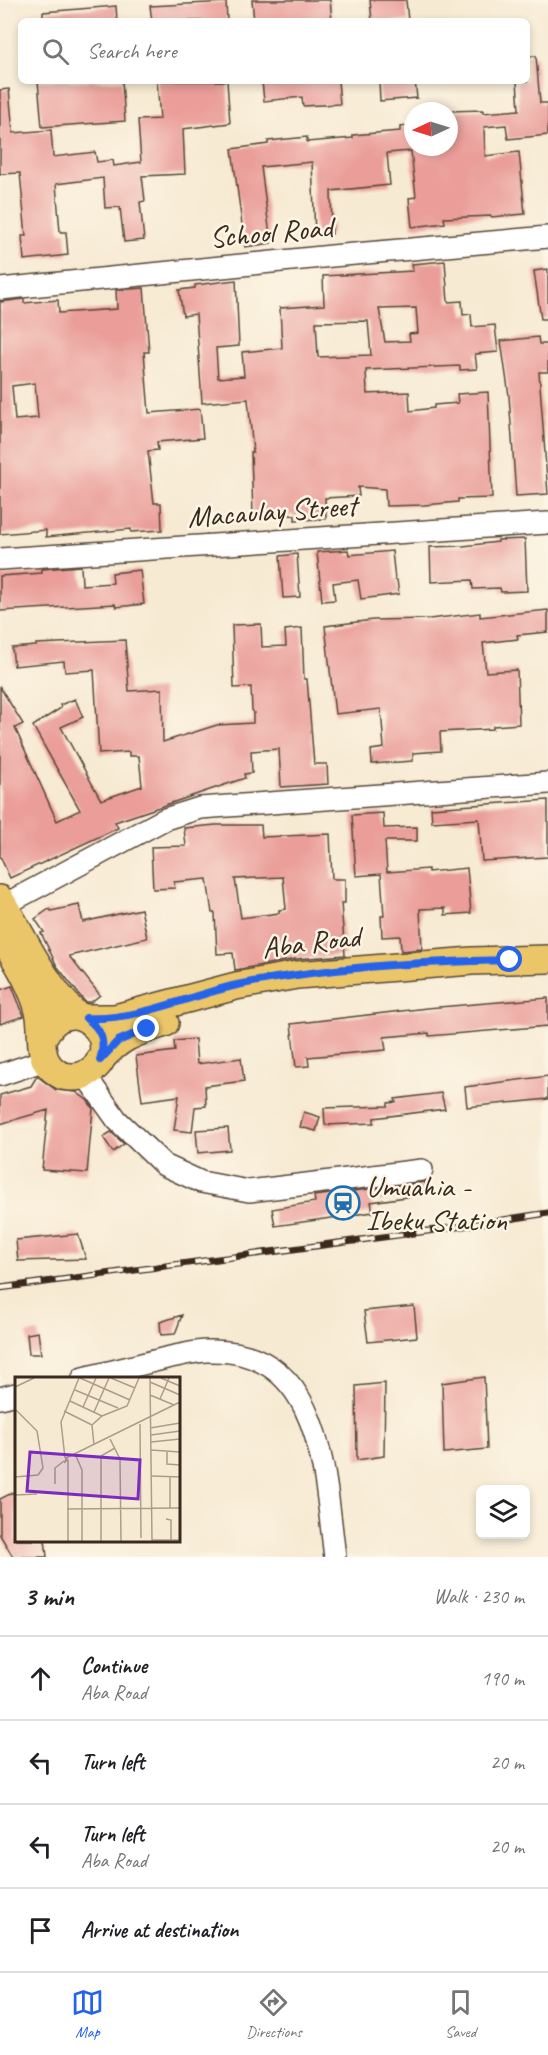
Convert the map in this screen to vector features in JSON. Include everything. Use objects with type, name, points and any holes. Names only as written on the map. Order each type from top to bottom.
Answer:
[{"type":"main road","points":[[0,933],[21,968],[39,1011],[43,1048],[52,1069],[62,1075],[73,1077],[93,1068],[103,1051],[100,1032],[94,1024],[59,998],[37,965],[2,902]]},
{"type":"main road","name":"Aba Road","points":[[81,1016],[115,1018],[236,986],[297,975],[472,961],[548,959]]},
{"type":"main road","name":"Aba Road","points":[[93,1068],[118,1041],[130,1034],[239,1002],[299,992],[384,984],[548,976]]},
{"type":"main road","points":[[43,1048],[48,1028],[55,1020],[65,1016],[81,1016]]},
{"type":"street","name":"School Road","points":[[0,289],[548,237]]},
{"type":"street","name":"Macaulay Street","points":[[0,559],[548,523]]},
{"type":"street","points":[[2,902],[165,819],[200,808],[548,783]]},
{"type":"street","points":[[0,1060],[43,1048]]},
{"type":"street","points":[[0,1075],[43,1048]]},
{"type":"street","points":[[93,1068],[117,1120],[164,1166],[201,1182],[249,1191],[422,1170]]},
{"type":"street","points":[[87,1377],[204,1351],[229,1351],[250,1355],[270,1366],[286,1379],[298,1396],[315,1434],[324,1474],[335,1557]]},
{"type":"street","points":[[0,1398],[15,1395]]},
{"type":"building","points":[[252,0],[330,0],[332,18],[254,18]]},
{"type":"building","points":[[370,0],[406,0],[408,18],[372,18]]},
{"type":"building","points":[[226,2],[227,18],[152,18],[150,6]]},
{"type":"building","points":[[116,6],[117,18],[43,18],[43,12]]},
{"type":"building","points":[[530,56],[536,56],[540,103],[548,103],[548,135],[508,139],[506,125],[484,127],[485,156],[519,152],[525,214],[444,218],[445,223],[412,227],[409,198],[416,197],[412,156],[458,156],[458,111],[483,110],[483,113],[519,110],[517,84],[530,84]]},
{"type":"building","points":[[38,84],[122,84],[125,121],[42,127]]},
{"type":"building","points":[[157,84],[227,84],[230,123],[183,129],[185,174],[142,176],[145,201],[140,202],[144,240],[124,242],[120,207],[105,208],[103,178],[56,184],[60,232],[66,232],[68,255],[24,260],[22,236],[26,236],[20,173],[0,174],[0,90],[9,89],[13,133],[51,130],[53,157],[95,152],[97,162],[113,160],[114,166],[141,162],[138,120],[160,119]]},
{"type":"building","points":[[262,84],[338,84],[340,104],[303,106],[302,97],[264,101]]},
{"type":"building","points":[[379,84],[415,84],[417,98],[380,101]]},
{"type":"building","points":[[404,126],[404,152],[387,153],[390,185],[331,191],[332,234],[315,235],[312,162],[261,167],[271,243],[245,247],[232,149],[268,144],[268,141],[307,137],[307,142],[353,138],[353,135],[400,131],[400,127]]},
{"type":"building","points":[[445,261],[448,302],[462,301],[463,315],[471,314],[472,327],[495,325],[498,352],[475,354],[477,369],[460,370],[460,366],[366,370],[367,394],[409,392],[410,411],[434,408],[434,405],[458,403],[457,394],[488,392],[492,498],[458,499],[458,502],[424,505],[386,506],[385,489],[358,487],[359,496],[325,498],[326,519],[295,520],[295,515],[253,516],[251,452],[253,452],[248,399],[202,403],[196,314],[183,316],[179,290],[195,288],[195,285],[236,280],[239,346],[216,348],[218,378],[244,376],[242,352],[282,348],[280,308],[324,305],[323,276],[413,271],[412,264]],"holes":[[[416,308],[418,333],[409,334],[410,341],[385,342],[379,309]],[[368,321],[371,355],[318,357],[316,322]]]},
{"type":"building","points":[[548,269],[548,319],[541,319],[534,271]]},
{"type":"building","points":[[144,288],[149,352],[144,352],[149,413],[200,409],[203,438],[157,442],[158,450],[148,451],[154,503],[161,503],[162,530],[131,532],[131,529],[46,537],[46,530],[0,534],[0,302],[24,299],[24,303],[58,300],[59,313],[117,309],[116,290]],"holes":[[[35,383],[38,418],[15,420],[12,386]]]},
{"type":"building","points":[[538,337],[539,344],[548,344],[548,372],[539,372],[548,494],[516,496],[509,396],[501,341]]},
{"type":"building","points":[[525,539],[527,591],[501,592],[500,588],[473,589],[472,580],[431,582],[430,547]]},
{"type":"building","points":[[348,550],[349,555],[392,551],[399,594],[361,599],[358,580],[333,583],[335,600],[322,601],[317,552]]},
{"type":"building","points":[[297,554],[300,597],[283,598],[280,556]]},
{"type":"building","points":[[81,566],[82,585],[113,583],[112,573],[140,570],[144,604],[0,611],[0,576],[42,573],[42,569]]},
{"type":"building","points":[[548,610],[548,632],[517,635],[518,639],[483,643],[486,672],[517,670],[519,724],[493,726],[493,729],[440,732],[441,751],[413,753],[413,761],[372,764],[371,750],[384,748],[381,709],[335,714],[325,626],[373,620],[429,619],[480,613],[480,617]]},
{"type":"building","points":[[261,624],[262,647],[286,646],[285,630],[302,628],[304,679],[307,679],[314,764],[327,764],[328,784],[281,787],[279,749],[251,751],[252,773],[244,774],[245,778],[115,822],[118,828],[10,878],[0,856],[0,687],[23,724],[15,728],[57,821],[80,810],[33,726],[61,708],[60,705],[75,699],[83,717],[61,727],[101,800],[142,786],[139,756],[129,756],[129,752],[99,754],[94,670],[65,672],[64,661],[14,666],[12,648],[36,646],[36,644],[125,640],[129,691],[162,689],[163,742],[217,725],[253,723],[251,687],[234,688],[232,625]]},
{"type":"building","points":[[548,800],[548,857],[482,861],[479,819],[432,822],[431,808]]},
{"type":"building","points":[[383,813],[384,828],[417,827],[417,841],[385,841],[387,872],[428,869],[428,872],[467,868],[471,913],[445,915],[445,908],[420,909],[422,949],[401,951],[400,936],[382,937],[381,916],[384,916],[381,874],[356,876],[352,815]]},
{"type":"building","points":[[261,825],[262,837],[330,834],[332,879],[345,879],[345,903],[341,903],[345,955],[296,959],[235,970],[233,953],[217,954],[215,913],[212,913],[207,879],[174,882],[175,888],[153,889],[151,847],[186,846],[184,828]],"holes":[[[283,877],[286,909],[279,910],[279,913],[241,918],[235,879]]]},
{"type":"building","points":[[79,905],[83,922],[141,909],[147,938],[69,956],[100,995],[91,1002],[85,1002],[57,966],[41,933],[44,932],[35,919],[49,909],[51,911]]},
{"type":"building","points":[[12,986],[24,1016],[0,1024],[0,990]]},
{"type":"building","points":[[548,998],[548,1026],[429,1036],[429,1033],[384,1037],[386,1050],[308,1057],[309,1066],[296,1067],[291,1024],[427,1008]]},
{"type":"building","points":[[195,1039],[197,1064],[241,1058],[244,1081],[205,1086],[206,1106],[195,1107],[192,1132],[174,1130],[179,1096],[142,1101],[136,1056],[175,1051],[174,1041]]},
{"type":"building","points":[[37,1076],[56,1090],[76,1092],[93,1108],[87,1173],[42,1170],[48,1110],[0,1124],[0,1095],[31,1086]]},
{"type":"building","points":[[548,1076],[548,1099],[467,1107],[465,1087]]},
{"type":"building","points":[[441,1093],[445,1109],[374,1118],[374,1123],[325,1125],[324,1108],[388,1106],[388,1103],[396,1102],[395,1099]]},
{"type":"building","points":[[304,1112],[320,1117],[316,1131],[300,1127]]},
{"type":"building","points":[[228,1128],[230,1150],[198,1153],[196,1130]]},
{"type":"building","points":[[111,1132],[124,1144],[113,1152],[103,1137]]},
{"type":"building","points":[[425,1182],[427,1194],[371,1202],[373,1212],[275,1226],[272,1209],[315,1202],[314,1196]]},
{"type":"building","points":[[78,1234],[86,1259],[18,1261],[16,1240]]},
{"type":"building","points":[[414,1306],[417,1337],[368,1342],[364,1311]]},
{"type":"building","points":[[182,1315],[175,1334],[161,1335],[160,1322]]},
{"type":"building","points":[[38,1332],[41,1354],[29,1354],[27,1334]]},
{"type":"building","points":[[484,1377],[487,1449],[444,1453],[442,1383]]},
{"type":"building","points":[[385,1383],[384,1456],[357,1460],[356,1386]]},
{"type":"building","points":[[15,1492],[15,1542],[45,1542],[47,1557],[13,1557],[0,1535],[0,1499]]},
{"type":"railway","points":[[0,1288],[548,1213]]},
{"type":"place","name":"Umuahia - Ibeku Station","points":[[343,1203]]},
{"type":"route","points":[[147,1029],[130,1034],[118,1041],[100,1060],[103,1041],[100,1032],[86,1018],[105,1019],[127,1016],[236,986],[297,975],[383,967],[510,960]]}]
